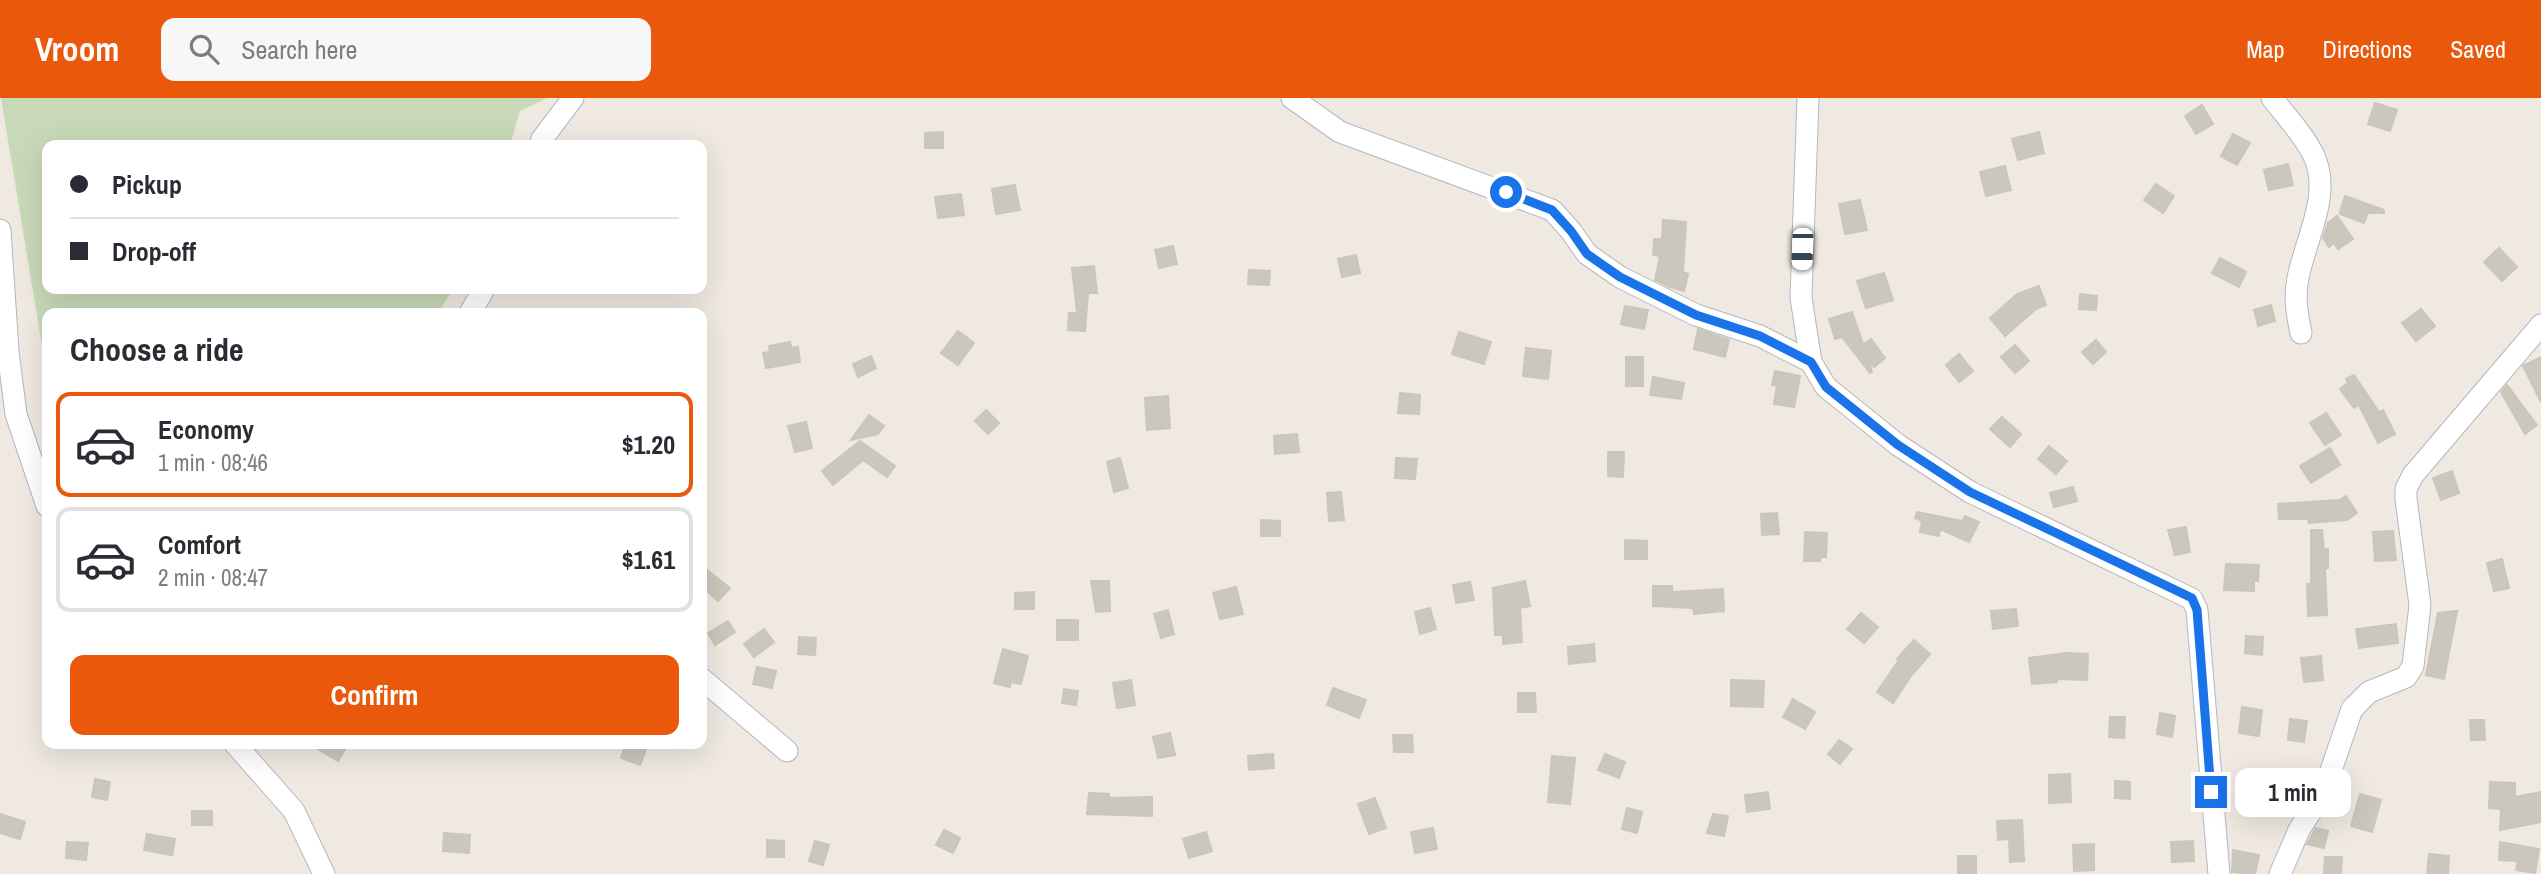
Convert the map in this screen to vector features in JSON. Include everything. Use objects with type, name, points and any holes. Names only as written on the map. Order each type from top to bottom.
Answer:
[{"type":"street","points":[[544,140],[573,98]]},
{"type":"street","points":[[1292,98],[1340,132],[1552,210],[1587,254],[1620,277],[1696,315],[1760,336],[1811,362]]},
{"type":"street","points":[[1808,98],[1801,298],[1811,362],[1826,387],[1898,445],[1970,492],[2192,598],[2197,610],[2219,874]]},
{"type":"street","points":[[2272,98],[2314,156],[2318,172],[2319,198],[2298,279],[2295,303],[2301,332]]},
{"type":"street","points":[[0,230],[8,351],[16,414],[42,491]]},
{"type":"street","points":[[2280,874],[2299,830],[2324,790],[2353,709],[2370,692],[2406,677],[2413,666],[2418,643],[2420,605],[2406,489],[2413,475],[2541,325]]},
{"type":"street","points":[[707,683],[787,751]]},
{"type":"street","points":[[239,749],[294,811],[324,874]]},
{"type":"green space","points":[[1,98],[547,98],[520,111],[511,140],[42,140],[42,294],[450,294],[441,308],[42,308],[42,346]]},
{"type":"building","points":[[2375,103],[2397,110],[2390,131],[2368,124]]},
{"type":"building","points":[[2202,105],[2213,124],[2196,134],[2185,116]]},
{"type":"building","points":[[943,132],[943,148],[925,148],[925,133]]},
{"type":"building","points":[[2039,132],[2044,153],[2018,160],[2012,139]]},
{"type":"building","points":[[2233,134],[2250,143],[2237,165],[2221,156]]},
{"type":"building","points":[[2288,164],[2293,185],[2269,190],[2264,170]]},
{"type":"building","points":[[2005,166],[2011,190],[1986,196],[1980,172]]},
{"type":"building","points":[[2156,184],[2174,196],[2163,213],[2144,200]]},
{"type":"building","points":[[1015,185],[1020,210],[996,214],[992,189]]},
{"type":"building","points":[[961,194],[964,215],[938,218],[935,197]]},
{"type":"building","points":[[2345,196],[2384,210],[2384,213],[2368,213],[2364,223],[2340,214],[2343,212],[2340,212]]},
{"type":"building","points":[[1860,200],[1867,230],[1845,234],[1839,204]]},
{"type":"building","points":[[2337,216],[2353,239],[2338,249],[2334,243],[2329,247],[2323,238],[2328,223]]},
{"type":"building","points":[[1663,220],[1686,222],[1683,272],[1688,274],[1684,291],[1655,280],[1660,256],[1653,255],[1654,239],[1662,239]]},
{"type":"building","points":[[1173,246],[1177,264],[1159,268],[1155,250]]},
{"type":"building","points":[[2499,248],[2517,267],[2502,281],[2484,262]]},
{"type":"building","points":[[1356,255],[1360,273],[1342,277],[1338,259]]},
{"type":"building","points":[[2220,258],[2246,272],[2239,287],[2212,273]]},
{"type":"building","points":[[1094,266],[1097,293],[1088,293],[1085,331],[1068,330],[1069,313],[1077,313],[1072,268]]},
{"type":"building","points":[[1249,270],[1270,271],[1269,285],[1248,284]]},
{"type":"building","points":[[1884,273],[1893,300],[1866,308],[1857,281]]},
{"type":"building","points":[[2039,286],[2046,305],[2036,309],[2005,336],[1990,318],[2017,294]]},
{"type":"building","points":[[2080,294],[2097,296],[2096,310],[2079,309]]},
{"type":"building","points":[[2271,305],[2275,321],[2258,326],[2254,310]]},
{"type":"building","points":[[1625,306],[1648,310],[1644,329],[1621,324]]},
{"type":"building","points":[[2421,309],[2435,326],[2416,341],[2402,323]]},
{"type":"building","points":[[1852,312],[1863,344],[1871,339],[1885,358],[1874,367],[1868,358],[1872,372],[1870,373],[1842,337],[1835,339],[1829,319]]},
{"type":"building","points":[[1698,329],[1729,340],[1725,357],[1694,349]]},
{"type":"building","points":[[958,331],[974,343],[958,365],[941,353]]},
{"type":"building","points":[[1459,332],[1491,342],[1484,364],[1452,354]]},
{"type":"building","points":[[2096,340],[2106,352],[2093,364],[2082,352]]},
{"type":"building","points":[[790,342],[791,348],[798,347],[800,362],[766,368],[763,353],[770,352],[769,346]]},
{"type":"building","points":[[2015,345],[2029,361],[2015,373],[2001,357]]},
{"type":"building","points":[[1526,348],[1551,351],[1548,379],[1523,376]]},
{"type":"building","points":[[1959,354],[1973,371],[1959,382],[1946,365]]},
{"type":"building","points":[[871,356],[876,368],[858,377],[853,364]]},
{"type":"building","points":[[1626,357],[1643,357],[1643,386],[1626,386]]},
{"type":"building","points":[[2541,357],[2541,402],[2523,366]]},
{"type":"building","points":[[1775,371],[1800,376],[1794,407],[1774,404],[1777,386],[1772,385]]},
{"type":"building","points":[[2354,375],[2379,412],[2383,410],[2395,434],[2378,443],[2359,405],[2354,408],[2340,389],[2348,383],[2346,379]]},
{"type":"building","points":[[1653,377],[1684,383],[1681,399],[1650,395]]},
{"type":"building","points":[[2507,385],[2537,425],[2525,434],[2501,392]]},
{"type":"building","points":[[1400,393],[1420,395],[1419,414],[1398,413]]},
{"type":"building","points":[[1168,396],[1170,428],[1147,430],[1145,398]]},
{"type":"building","points":[[986,410],[999,423],[988,434],[975,421]]},
{"type":"building","points":[[2326,413],[2341,435],[2325,445],[2310,423]]},
{"type":"building","points":[[869,415],[884,426],[878,434],[851,440]]},
{"type":"building","points":[[2002,417],[2021,434],[2010,447],[1990,429]]},
{"type":"building","points":[[806,422],[812,448],[795,452],[788,426]]},
{"type":"building","points":[[1297,434],[1299,452],[1275,454],[1274,436]]},
{"type":"building","points":[[860,441],[895,466],[887,477],[863,460],[833,485],[822,471]]},
{"type":"building","points":[[2049,446],[2067,461],[2056,474],[2038,459]]},
{"type":"building","points":[[2330,448],[2340,465],[2311,483],[2300,466]]},
{"type":"building","points":[[1608,452],[1624,452],[1623,477],[1608,476]]},
{"type":"building","points":[[1120,458],[1128,488],[1114,492],[1107,462]]},
{"type":"building","points":[[1396,458],[1417,459],[1415,479],[1395,478]]},
{"type":"building","points":[[2452,471],[2459,493],[2441,500],[2433,478]]},
{"type":"building","points":[[2073,487],[2077,501],[2054,507],[2050,493]]},
{"type":"building","points":[[1341,492],[1344,520],[1329,521],[1327,493]]},
{"type":"building","points":[[2346,496],[2357,513],[2347,520],[2309,523],[2308,519],[2279,519],[2278,504],[2339,500]]},
{"type":"building","points":[[1917,512],[1962,521],[1965,516],[1979,522],[1969,542],[1940,529],[1939,536],[1920,532],[1922,521],[1915,518]]},
{"type":"building","points":[[1777,513],[1779,534],[1762,535],[1761,514]]},
{"type":"building","points":[[1261,520],[1280,521],[1280,536],[1261,536]]},
{"type":"building","points":[[2186,527],[2190,552],[2175,555],[2168,530]]},
{"type":"building","points":[[2311,530],[2322,530],[2324,549],[2328,549],[2328,568],[2325,568],[2327,615],[2308,616],[2307,584],[2311,584]]},
{"type":"building","points":[[2393,531],[2396,560],[2375,561],[2373,532]]},
{"type":"building","points":[[1805,532],[1827,533],[1826,557],[1820,557],[1820,561],[1804,561]]},
{"type":"building","points":[[1625,540],[1647,541],[1647,559],[1625,559]]},
{"type":"building","points":[[2502,559],[2509,588],[2494,591],[2487,563]]},
{"type":"building","points":[[2226,564],[2259,565],[2254,591],[2224,590]]},
{"type":"building","points":[[707,570],[730,588],[718,601],[707,591]]},
{"type":"building","points":[[1091,581],[1109,581],[1110,611],[1096,612]]},
{"type":"building","points":[[1525,581],[1530,606],[1520,608],[1522,642],[1503,644],[1503,635],[1495,635],[1493,588]]},
{"type":"building","points":[[1470,582],[1474,600],[1456,603],[1453,585]]},
{"type":"building","points":[[1653,586],[1672,586],[1672,592],[1723,589],[1724,611],[1694,614],[1693,608],[1653,606]]},
{"type":"building","points":[[1236,587],[1243,614],[1220,619],[1213,593]]},
{"type":"building","points":[[1034,592],[1034,609],[1015,609],[1015,593]]},
{"type":"building","points":[[1430,608],[1436,629],[1420,634],[1415,612]]},
{"type":"building","points":[[2016,609],[2018,626],[1993,629],[1991,611]]},
{"type":"building","points":[[1168,610],[1174,634],[1161,638],[1154,614]]},
{"type":"building","points":[[2457,611],[2444,679],[2426,675],[2438,613]]},
{"type":"building","points":[[1861,613],[1878,627],[1864,643],[1847,629]]},
{"type":"building","points":[[1057,620],[1078,620],[1078,640],[1057,640]]},
{"type":"building","points":[[728,621],[735,632],[715,645],[708,633]]},
{"type":"building","points":[[2396,624],[2398,643],[2359,648],[2356,629]]},
{"type":"building","points":[[764,629],[774,642],[754,657],[744,644]]},
{"type":"building","points":[[2246,636],[2263,637],[2262,655],[2245,653]]},
{"type":"building","points":[[799,637],[816,638],[815,655],[798,654]]},
{"type":"building","points":[[1914,640],[1930,654],[1893,703],[1877,692],[1899,660],[1897,659]]},
{"type":"building","points":[[1594,644],[1595,661],[1569,664],[1568,647]]},
{"type":"building","points":[[1003,649],[1028,656],[1021,684],[1011,682],[1010,687],[994,683]]},
{"type":"building","points":[[2067,653],[2088,654],[2087,680],[2057,679],[2057,682],[2032,684],[2029,658]]},
{"type":"building","points":[[2321,656],[2323,680],[2304,682],[2301,658]]},
{"type":"building","points":[[757,667],[776,671],[772,688],[753,684]]},
{"type":"building","points":[[1131,680],[1135,705],[1117,708],[1113,683]]},
{"type":"building","points":[[1731,680],[1764,681],[1763,707],[1731,706]]},
{"type":"building","points":[[1333,688],[1366,700],[1359,718],[1327,705]]},
{"type":"building","points":[[1064,689],[1078,691],[1076,705],[1062,703]]},
{"type":"building","points":[[1518,693],[1535,693],[1536,712],[1518,712]]},
{"type":"building","points":[[1793,699],[1815,712],[1805,729],[1783,717]]},
{"type":"building","points":[[2242,707],[2262,710],[2259,736],[2239,733]]},
{"type":"building","points":[[2160,713],[2175,716],[2172,737],[2157,734]]},
{"type":"building","points":[[2110,717],[2125,717],[2124,738],[2109,737]]},
{"type":"building","points":[[2290,719],[2307,721],[2304,742],[2288,740]]},
{"type":"building","points":[[2470,720],[2484,720],[2485,740],[2471,740]]},
{"type":"building","points":[[1170,733],[1175,755],[1158,758],[1153,737]]},
{"type":"building","points":[[1393,735],[1412,735],[1413,752],[1394,752]]},
{"type":"building","points":[[1839,740],[1852,749],[1840,764],[1828,754]]},
{"type":"building","points":[[318,749],[345,749],[338,761]]},
{"type":"building","points":[[624,749],[646,749],[640,765],[621,758]]},
{"type":"building","points":[[1273,754],[1274,768],[1249,770],[1248,756]]},
{"type":"building","points":[[1605,754],[1625,762],[1619,778],[1598,770]]},
{"type":"building","points":[[1552,756],[1575,758],[1570,804],[1548,802]]},
{"type":"building","points":[[2070,774],[2071,802],[2049,803],[2049,775]]},
{"type":"building","points":[[95,779],[110,782],[107,800],[92,797]]},
{"type":"building","points":[[2115,781],[2130,782],[2130,799],[2115,798]]},
{"type":"building","points":[[2287,782],[2306,790],[2295,812],[2277,804]]},
{"type":"building","points":[[2490,782],[2515,783],[2515,797],[2541,792],[2541,822],[2500,830],[2501,809],[2489,808]]},
{"type":"building","points":[[1768,792],[1770,809],[1747,812],[1745,795]]},
{"type":"building","points":[[1089,793],[1109,794],[1109,798],[1152,797],[1152,816],[1087,814]]},
{"type":"building","points":[[2360,794],[2381,800],[2372,832],[2351,826]]},
{"type":"building","points":[[1375,798],[1386,828],[1369,834],[1358,804]]},
{"type":"building","points":[[1627,808],[1642,812],[1637,833],[1622,829]]},
{"type":"building","points":[[192,811],[212,811],[212,825],[192,825]]},
{"type":"building","points":[[0,814],[25,822],[20,839],[0,833]]},
{"type":"building","points":[[1713,814],[1728,816],[1724,836],[1707,833]]},
{"type":"building","points":[[2022,820],[2024,861],[2010,862],[2009,839],[1998,840],[1997,821]]},
{"type":"building","points":[[1433,828],[1437,849],[1415,853],[1411,832]]},
{"type":"building","points":[[2316,828],[2328,831],[2324,848],[2307,844]]},
{"type":"building","points":[[944,830],[960,838],[953,853],[936,845]]},
{"type":"building","points":[[1206,832],[1212,851],[1189,858],[1183,839]]},
{"type":"building","points":[[444,833],[470,835],[469,853],[443,851]]},
{"type":"building","points":[[147,834],[175,839],[172,855],[144,850]]},
{"type":"building","points":[[767,840],[784,841],[784,857],[767,857]]},
{"type":"building","points":[[815,841],[829,845],[823,865],[809,861]]},
{"type":"building","points":[[2193,841],[2194,861],[2172,862],[2171,842]]},
{"type":"building","points":[[67,842],[88,843],[86,860],[66,858]]},
{"type":"building","points":[[2500,842],[2539,849],[2535,873],[2516,870],[2518,861],[2499,860]]},
{"type":"building","points":[[2094,844],[2094,870],[2074,871],[2073,845]]},
{"type":"building","points":[[2233,850],[2259,855],[2255,874],[2232,872]]},
{"type":"building","points":[[2429,854],[2449,856],[2448,874],[2427,874]]},
{"type":"building","points":[[1958,856],[1976,856],[1976,874],[1958,874]]},
{"type":"building","points":[[2325,857],[2342,857],[2341,874],[2324,874]]},
{"type":"route","points":[[1506,192],[1552,210],[1587,254],[1620,277],[1696,315],[1760,336],[1811,362],[1826,387],[1898,445],[1970,492],[2192,598],[2197,610],[2211,792]]}]
